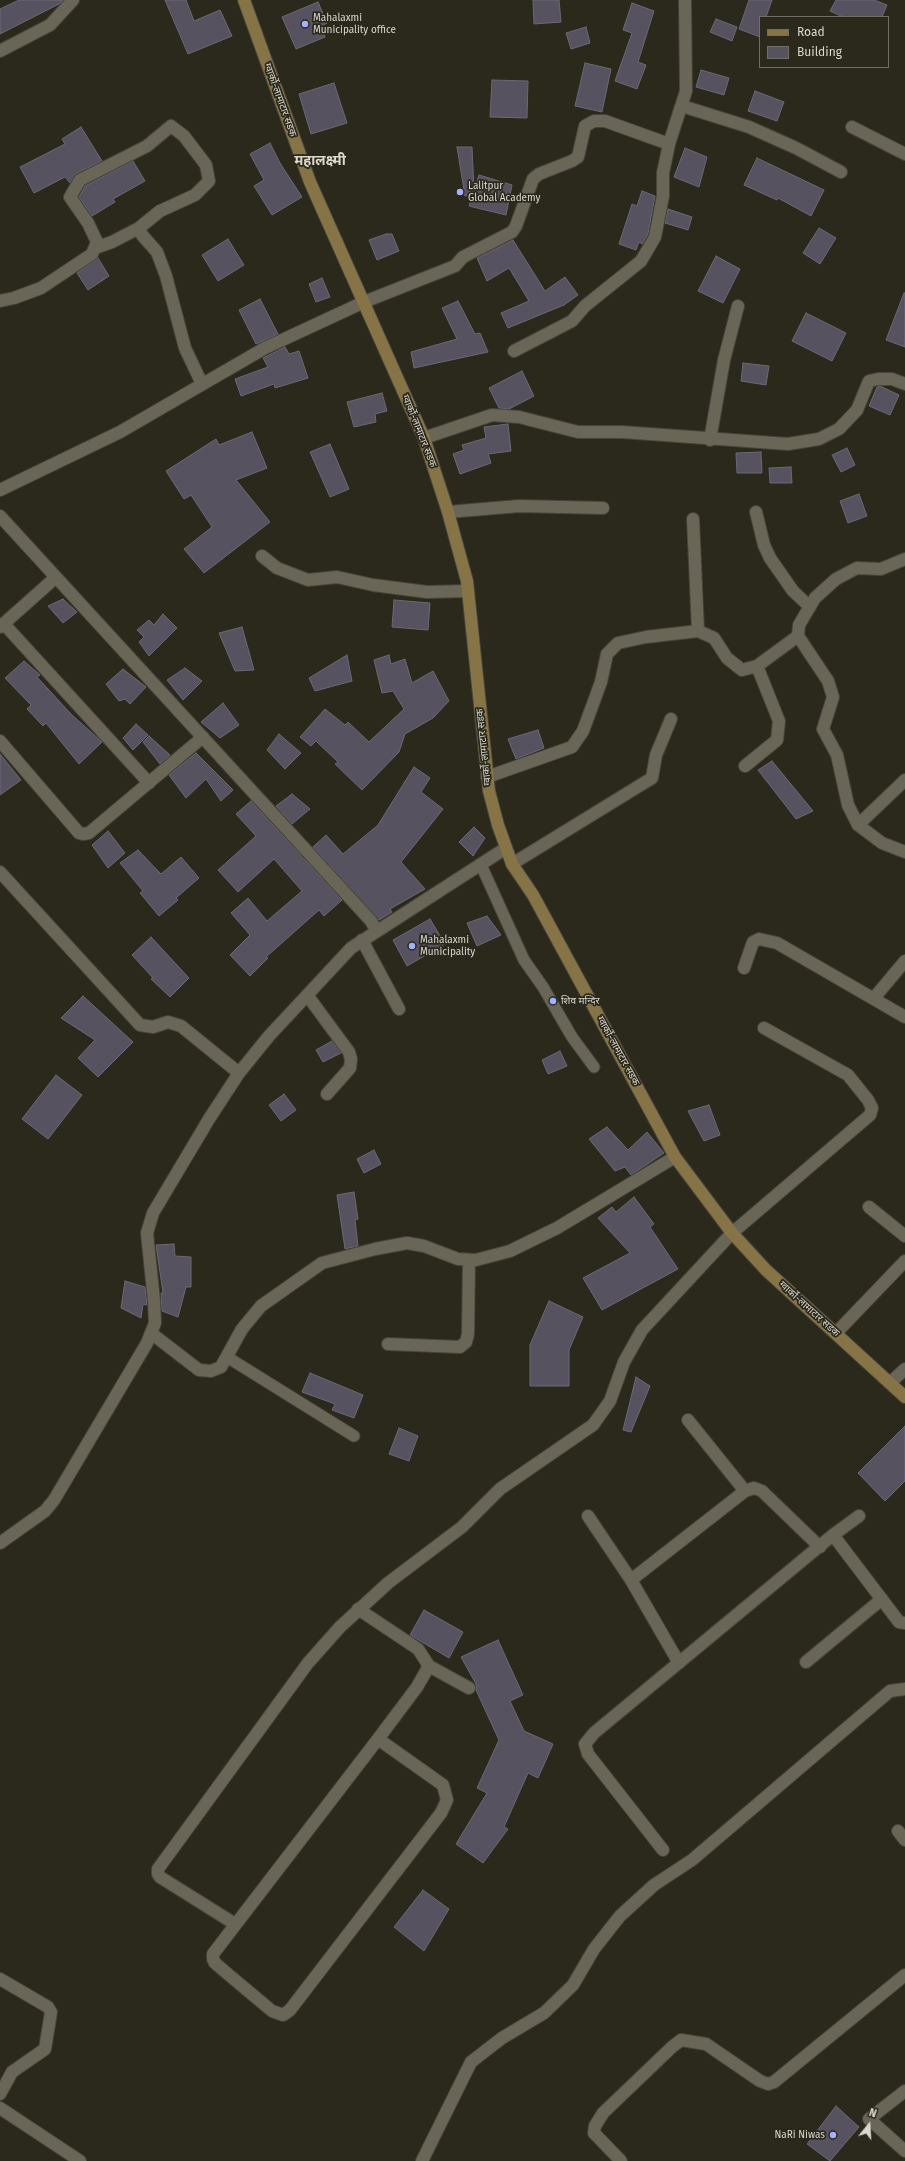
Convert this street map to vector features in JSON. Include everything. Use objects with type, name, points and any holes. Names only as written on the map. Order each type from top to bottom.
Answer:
[{"type":"main road","name":"ग्वार्को-लामाटार सडक","points":[[244,0],[310,182],[424,438],[448,512],[467,581],[487,778],[498,825],[512,864],[536,902],[675,1157],[732,1233],[766,1270],[905,1397]]},
{"type":"street","points":[[0,51],[50,25],[74,0]]},
{"type":"street","points":[[514,351],[572,321],[585,306],[642,261],[655,237],[663,196],[663,173],[686,91],[687,59],[684,35],[685,0]]},
{"type":"street","points":[[682,106],[749,127],[796,148],[841,172]]},
{"type":"street","points":[[0,490],[120,432],[265,348],[364,302],[455,266],[463,257],[512,232],[516,226],[532,179],[539,174],[572,161],[578,157],[585,126],[594,121],[605,121],[670,144]]},
{"type":"street","points":[[0,301],[14,298],[41,288],[92,254],[97,242],[88,223],[70,197],[80,180],[147,146],[171,126],[184,136],[206,165],[209,181],[195,195],[160,211],[139,228],[112,242],[95,248]]},
{"type":"street","points":[[852,128],[905,154]]},
{"type":"street","points":[[139,228],[142,235],[157,252],[166,276],[185,348],[202,384]]},
{"type":"street","points":[[710,440],[724,360],[738,306]]},
{"type":"street","points":[[424,438],[492,415],[519,417],[578,432],[622,432],[710,440],[788,444],[819,439],[839,430],[857,410],[869,381],[878,379],[892,380],[905,384]]},
{"type":"street","points":[[448,512],[519,506],[603,508]]},
{"type":"street","points":[[756,512],[764,545],[770,558],[793,591],[810,607]]},
{"type":"street","points":[[0,516],[55,578],[203,737],[370,921],[376,930]]},
{"type":"street","points":[[693,519],[698,631]]},
{"type":"street","points":[[262,556],[277,568],[308,580],[338,577],[373,586],[427,592],[468,592]]},
{"type":"street","points":[[905,559],[881,569],[856,568],[836,579],[815,598],[799,625],[798,636],[828,681],[833,697],[823,729],[837,755],[848,805],[858,826],[882,843],[905,852]]},
{"type":"street","points":[[55,578],[2,625],[149,783]]},
{"type":"street","points":[[487,778],[572,747],[583,731],[601,682],[607,654],[618,643],[646,637],[698,631],[714,638],[727,658],[742,670],[758,666],[798,636]]},
{"type":"street","points":[[745,766],[777,740],[778,721],[758,666]]},
{"type":"street","points":[[512,864],[652,778],[658,750],[671,719]]},
{"type":"street","points":[[0,741],[79,833],[83,834],[88,833],[203,737]]},
{"type":"street","points":[[858,826],[905,780]]},
{"type":"street","points":[[0,1543],[45,1511],[54,1500],[147,1343],[155,1323],[147,1232],[153,1213],[209,1119],[239,1073],[269,1036],[351,948],[376,930],[506,848]]},
{"type":"street","points":[[0,872],[140,1025],[153,1027],[168,1022],[181,1026],[239,1073]]},
{"type":"street","points":[[744,968],[753,942],[759,939],[776,944],[874,998],[905,1017]]},
{"type":"street","points":[[362,940],[399,1009]]},
{"type":"street","points":[[874,998],[905,961]]},
{"type":"street","points":[[307,995],[348,1052],[351,1059],[350,1068],[327,1094]]},
{"type":"street","points":[[235,1924],[160,1877],[158,1874],[158,1869],[308,1663],[358,1609],[388,1583],[462,1527],[500,1489],[593,1425],[610,1401],[624,1362],[642,1330],[732,1233],[870,1115],[872,1108],[848,1075],[764,1028]]},
{"type":"street","points":[[151,1333],[199,1370],[211,1372],[221,1366],[227,1358],[242,1329],[261,1306],[322,1263],[375,1249],[407,1243],[424,1246],[458,1259],[469,1260],[476,1260],[510,1251],[557,1228],[675,1157]]},
{"type":"street","points":[[869,1206],[905,1236]]},
{"type":"street","points":[[388,1344],[460,1347],[466,1342],[468,1334],[469,1260]]},
{"type":"street","points":[[836,1333],[905,1261]]},
{"type":"street","points":[[890,1384],[905,1369]]},
{"type":"street","points":[[688,1420],[745,1490]]},
{"type":"street","points":[[631,1580],[745,1490],[754,1488],[762,1492],[820,1547]]},
{"type":"street","points":[[588,1516],[631,1580],[679,1663]]},
{"type":"street","points":[[663,1850],[588,1754],[585,1744],[594,1734],[679,1663],[833,1535],[859,1516]]},
{"type":"street","points":[[833,1535],[900,1622],[905,1623]]},
{"type":"street","points":[[806,1662],[882,1599]]},
{"type":"street","points":[[358,1609],[418,1649],[429,1666],[469,1688]]},
{"type":"street","points":[[378,1739],[443,1785],[447,1800],[441,1812],[290,2010],[283,2015],[272,2011],[229,1975],[213,1959],[214,1954],[235,1924],[417,1687],[429,1666]]},
{"type":"street","points":[[422,2161],[471,2062],[502,2038],[544,2013],[573,1985],[594,1949],[620,1916],[654,1885],[692,1860],[890,1691],[905,1689]]},
{"type":"street","points":[[621,2161],[594,2134],[595,2126],[603,2113],[681,2040],[706,2044],[760,2082],[768,2084],[774,2082],[905,1975]]},
{"type":"street","points":[[0,1979],[50,2009],[51,2012],[45,2049],[12,2072],[0,2094]]},
{"type":"street","points":[[905,2091],[869,2119],[905,2151]]},
{"type":"street","points":[[0,2108],[80,2161]]},
{"type":"lane","points":[[481,865],[524,960],[543,987],[572,1037],[594,1067]]},
{"type":"lane","points":[[227,1358],[354,1436]]},
{"type":"building","points":[[19,0],[63,0],[59,4],[0,34],[0,9]]},
{"type":"building","points":[[165,0],[186,0],[194,21],[220,10],[232,36],[188,54]]},
{"type":"building","points":[[533,0],[559,0],[561,22],[534,24]]},
{"type":"building","points":[[749,0],[772,0],[766,16],[759,16],[759,37],[739,29]]},
{"type":"building","points":[[836,0],[874,0],[887,5],[882,16],[841,16],[830,11]]},
{"type":"building","name":"Mahalaxmi Municipality office","points":[[318,2],[327,23],[321,26],[325,37],[296,49],[282,17]]},
{"type":"building","points":[[632,3],[654,11],[638,62],[646,65],[637,89],[615,81],[632,33],[623,30]]},
{"type":"building","points":[[716,19],[737,27],[732,41],[710,32]]},
{"type":"building","points":[[586,27],[590,43],[571,49],[566,33]]},
{"type":"building","points":[[585,63],[611,69],[602,112],[575,106]]},
{"type":"building","points":[[701,70],[729,78],[724,95],[696,87]]},
{"type":"building","points":[[492,80],[528,81],[527,118],[490,117]]},
{"type":"building","points":[[334,83],[347,123],[311,134],[299,94]]},
{"type":"building","points":[[755,91],[784,102],[777,121],[748,111]]},
{"type":"building","points":[[81,127],[102,161],[77,173],[70,183],[65,177],[34,193],[20,167],[65,144],[62,139]]},
{"type":"building","points":[[270,143],[280,163],[302,197],[272,215],[254,186],[264,180],[250,154]]},
{"type":"building","points":[[457,147],[472,147],[474,190],[479,175],[512,185],[506,215],[469,206],[473,195],[465,196]]},
{"type":"building","points":[[685,148],[707,157],[699,187],[674,177]]},
{"type":"building","points":[[757,158],[824,190],[811,216],[778,198],[777,200],[744,185]]},
{"type":"building","points":[[133,161],[145,181],[113,199],[115,202],[92,216],[79,197],[85,186]]},
{"type":"building","points":[[642,191],[655,196],[648,234],[642,244],[639,242],[636,250],[619,244],[632,204],[637,206]]},
{"type":"building","points":[[668,209],[692,217],[688,230],[665,223]]},
{"type":"building","points":[[819,228],[836,238],[820,264],[803,253]]},
{"type":"building","points":[[386,234],[392,234],[399,251],[377,260],[369,240]]},
{"type":"building","points":[[228,239],[244,265],[218,281],[202,255]]},
{"type":"building","points":[[513,240],[545,291],[565,277],[578,295],[564,305],[508,328],[501,313],[529,301],[509,268],[487,281],[477,258]]},
{"type":"building","points":[[716,256],[740,269],[723,303],[698,291]]},
{"type":"building","points":[[98,258],[109,276],[88,290],[77,273]]},
{"type":"building","points":[[322,278],[330,297],[316,302],[309,284]]},
{"type":"building","points":[[905,293],[905,347],[886,340]]},
{"type":"building","points":[[260,299],[278,334],[256,344],[239,310]]},
{"type":"building","points":[[458,301],[475,334],[480,333],[488,352],[414,368],[411,352],[457,339],[442,308]]},
{"type":"building","points":[[806,313],[846,333],[832,361],[792,341]]},
{"type":"building","points":[[285,347],[289,354],[299,351],[308,378],[275,388],[274,384],[241,396],[235,379],[268,367],[263,358]]},
{"type":"building","points":[[743,363],[769,366],[766,385],[741,381]]},
{"type":"building","points":[[522,371],[534,396],[509,409],[499,408],[489,388]]},
{"type":"building","points":[[880,386],[899,395],[890,415],[869,406],[877,387]]},
{"type":"building","points":[[382,393],[387,411],[375,414],[376,422],[354,427],[347,402]]},
{"type":"building","points":[[508,424],[511,451],[488,454],[491,463],[460,474],[453,454],[464,450],[462,445],[486,438],[484,427]]},
{"type":"building","points":[[252,432],[267,468],[236,480],[270,522],[204,573],[184,549],[212,527],[191,495],[184,499],[166,471],[216,439],[219,445]]},
{"type":"building","points":[[330,444],[349,489],[330,497],[310,452]]},
{"type":"building","points":[[847,448],[855,465],[841,472],[832,455]]},
{"type":"building","points":[[761,452],[762,473],[737,473],[736,453]]},
{"type":"building","points":[[791,467],[792,483],[770,483],[769,468]]},
{"type":"building","points":[[859,494],[867,516],[848,523],[840,501]]},
{"type":"building","points":[[63,599],[77,612],[63,623],[48,606]]},
{"type":"building","points":[[394,600],[430,603],[428,630],[392,627]]},
{"type":"building","points":[[163,614],[177,628],[149,656],[139,642],[144,637],[137,630],[149,620],[154,625]]},
{"type":"building","points":[[242,627],[254,670],[235,671],[219,633]]},
{"type":"building","points":[[347,655],[352,681],[315,691],[309,678]]},
{"type":"building","points":[[389,655],[391,664],[405,659],[412,683],[433,671],[449,701],[433,718],[405,734],[399,752],[362,790],[335,764],[338,762],[316,741],[311,746],[300,737],[325,709],[345,725],[348,722],[369,742],[404,709],[393,691],[382,693],[374,660]]},
{"type":"building","points":[[24,661],[40,675],[37,677],[71,714],[102,742],[79,764],[46,723],[43,726],[27,709],[31,705],[5,678]]},
{"type":"building","points":[[185,668],[202,681],[183,700],[167,680]]},
{"type":"building","points":[[123,669],[146,687],[130,704],[125,699],[119,701],[106,684]]},
{"type":"building","points":[[223,703],[239,725],[220,738],[201,722]]},
{"type":"building","points":[[136,724],[148,735],[133,750],[123,738]]},
{"type":"building","points":[[538,730],[544,748],[516,759],[508,739]]},
{"type":"building","points":[[279,734],[301,753],[285,769],[267,750]]},
{"type":"building","points":[[149,736],[170,755],[160,764],[143,742]]},
{"type":"building","points":[[196,753],[233,790],[221,801],[206,779],[186,798],[169,775]]},
{"type":"building","points":[[0,754],[21,780],[0,795]]},
{"type":"building","points":[[772,761],[813,811],[796,819],[758,770]]},
{"type":"building","points":[[414,767],[430,778],[421,792],[443,809],[401,862],[425,889],[390,909],[392,912],[379,920],[313,847],[326,835],[343,854],[378,825]]},
{"type":"building","points":[[292,794],[310,809],[292,824],[276,806]]},
{"type":"building","points":[[251,801],[342,900],[324,916],[319,910],[266,957],[268,958],[250,976],[230,955],[250,935],[231,913],[248,898],[267,921],[302,891],[274,859],[238,892],[218,870],[256,836],[236,814]]},
{"type":"building","points":[[474,827],[485,838],[473,856],[459,842]]},
{"type":"building","points":[[108,831],[125,853],[108,868],[92,845]]},
{"type":"building","points":[[138,850],[161,874],[181,857],[199,878],[176,898],[178,900],[159,916],[140,893],[143,891],[120,863]]},
{"type":"building","points":[[487,916],[501,935],[477,946],[467,923]]},
{"type":"building","points":[[430,919],[445,944],[407,966],[393,940]]},
{"type":"building","points":[[151,937],[189,978],[170,997],[151,979],[153,978],[132,955]]},
{"type":"building","points":[[83,996],[133,1042],[98,1077],[78,1058],[95,1040],[61,1018]]},
{"type":"building","points":[[332,1041],[341,1053],[323,1062],[316,1050]]},
{"type":"building","points":[[560,1051],[567,1066],[548,1074],[542,1060]]},
{"type":"building","points":[[56,1075],[82,1095],[48,1139],[22,1119]]},
{"type":"building","points":[[284,1094],[296,1110],[281,1121],[269,1105]]},
{"type":"building","points":[[709,1105],[720,1135],[704,1141],[688,1111]]},
{"type":"building","points":[[607,1127],[628,1150],[647,1132],[664,1153],[631,1175],[625,1167],[615,1171],[589,1139]]},
{"type":"building","points":[[374,1150],[381,1164],[364,1173],[357,1159]]},
{"type":"building","points":[[354,1192],[358,1219],[355,1220],[358,1246],[345,1249],[337,1195]]},
{"type":"building","points":[[634,1197],[654,1224],[650,1227],[678,1269],[602,1310],[583,1278],[630,1253],[598,1218],[612,1207],[616,1212]]},
{"type":"building","points":[[174,1244],[175,1256],[191,1257],[191,1287],[186,1287],[178,1317],[162,1311],[161,1293],[163,1293],[156,1245]]},
{"type":"building","points":[[125,1281],[145,1287],[147,1305],[143,1304],[141,1318],[121,1308]]},
{"type":"building","points":[[549,1301],[583,1317],[569,1350],[569,1386],[530,1386],[530,1345]]},
{"type":"building","points":[[310,1373],[363,1395],[354,1418],[332,1410],[335,1404],[302,1392]]},
{"type":"building","points":[[636,1377],[650,1386],[631,1432],[623,1430]]},
{"type":"building","points":[[905,1426],[905,1481],[885,1501],[858,1473]]},
{"type":"building","points":[[399,1428],[418,1436],[409,1461],[389,1454]]},
{"type":"building","points":[[424,1610],[463,1632],[449,1658],[410,1635]]},
{"type":"building","points":[[498,1640],[523,1695],[510,1701],[524,1731],[553,1744],[538,1778],[528,1773],[504,1827],[508,1829],[483,1863],[456,1844],[487,1793],[477,1788],[499,1740],[476,1690],[476,1684],[461,1657]]},
{"type":"building","points":[[423,1890],[449,1909],[424,1951],[394,1927]]},
{"type":"building","name":"NaRi Niwas","points":[[836,2106],[859,2127],[830,2161],[807,2144]]},
{"type":"place","name":"Mahalaxmi Municipality office","points":[[305,24]]},
{"type":"place","name":"Lalitpur Global Academy","points":[[460,192]]},
{"type":"place","name":"Mahalaxmi Municipality","points":[[412,946]]},
{"type":"place","name":"शिव मन्दिर","points":[[553,1001]]},
{"type":"place","name":"NaRi Niwas","points":[[833,2135]]},
{"type":"district","name":"महालक्ष्मी","points":[[320,161]]}]
